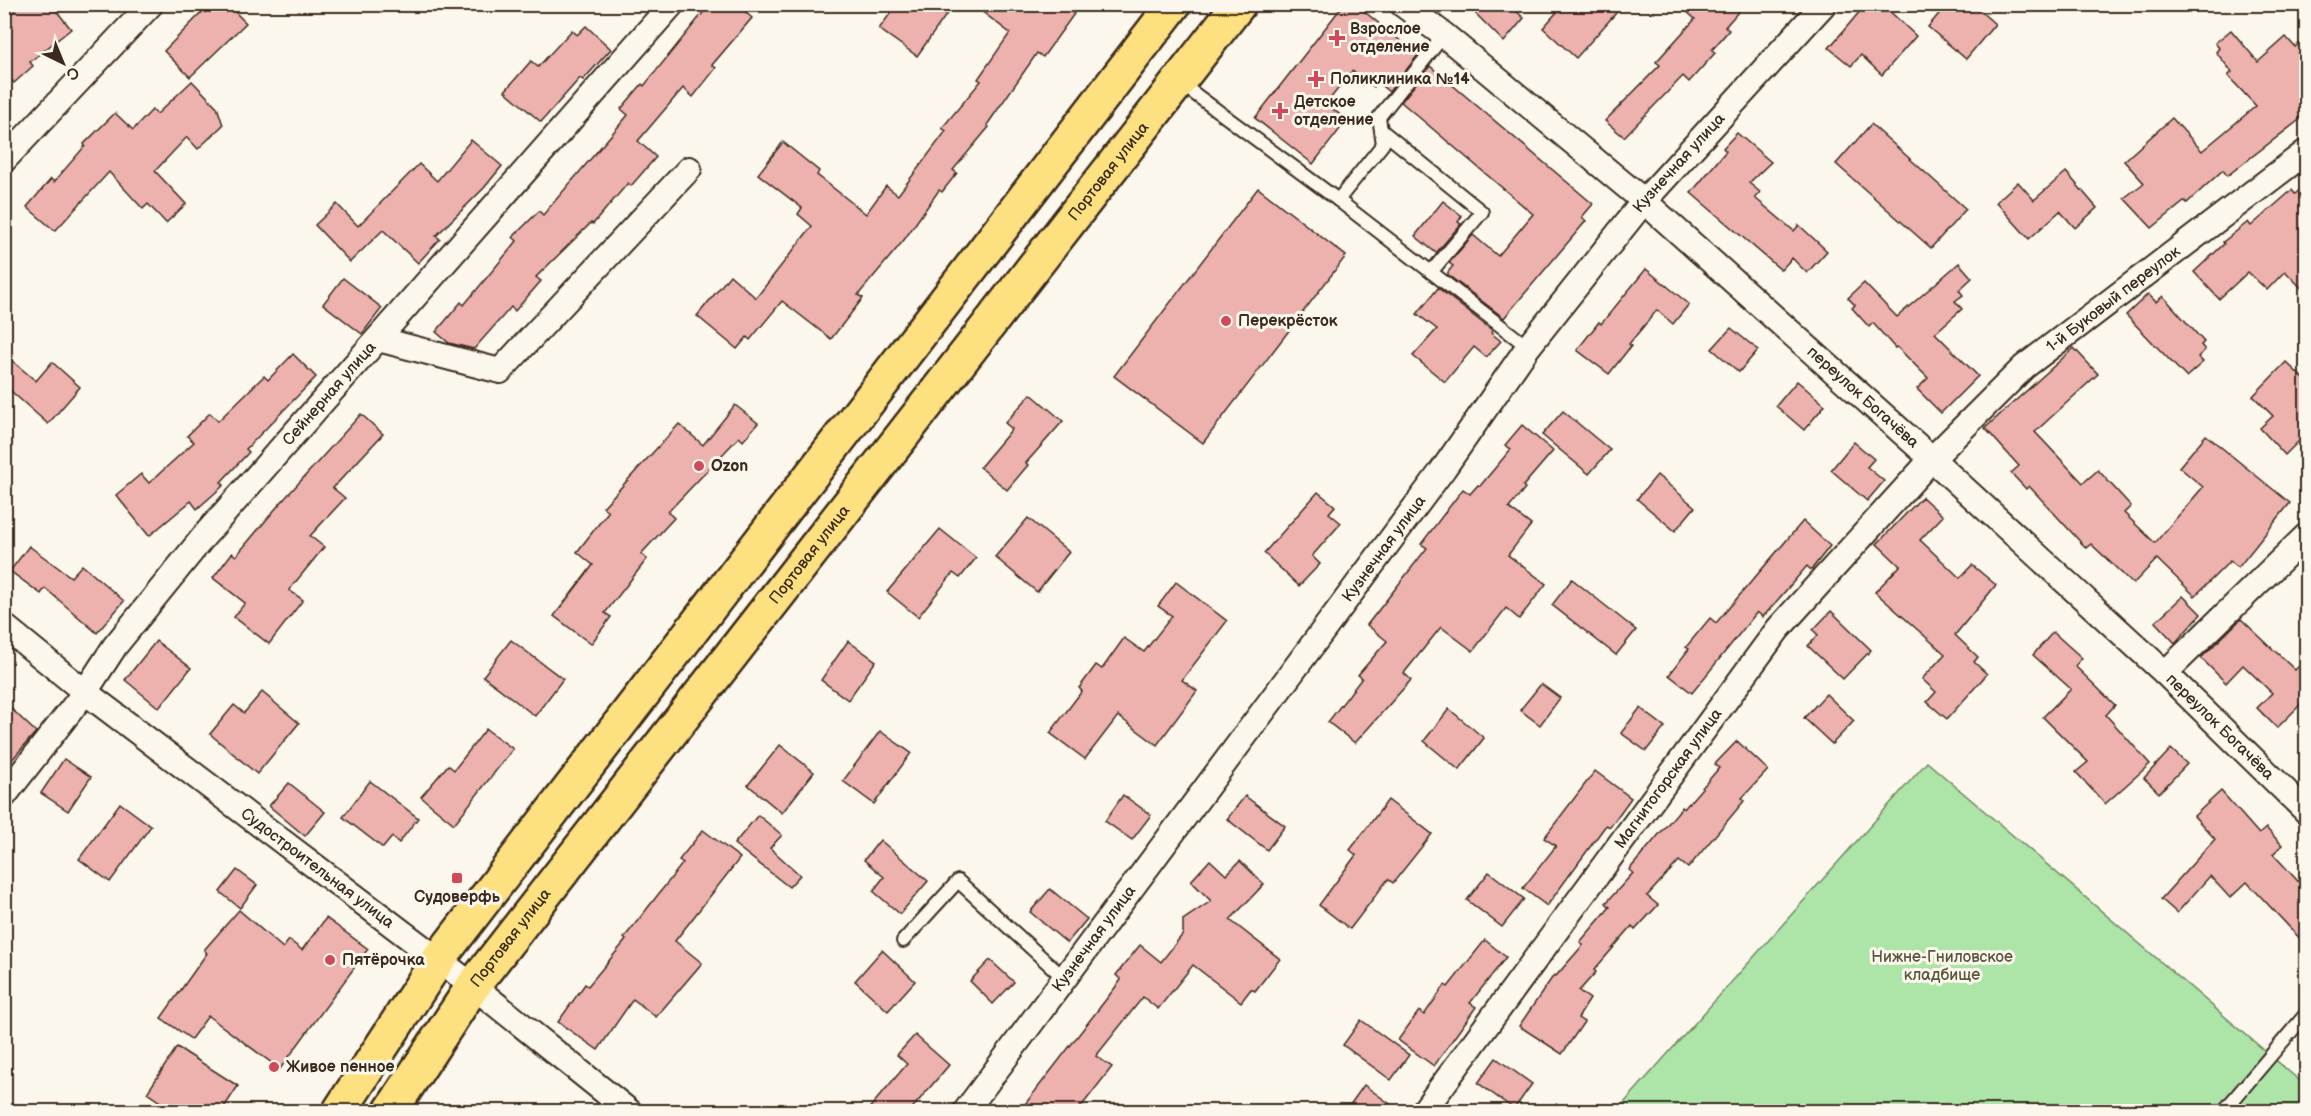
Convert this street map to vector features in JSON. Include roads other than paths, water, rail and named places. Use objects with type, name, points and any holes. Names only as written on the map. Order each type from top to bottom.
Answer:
[{"type":"main road","points":[[339,1112],[438,960],[1174,4]]},
{"type":"main road","name":"Портовая улица","points":[[390,1112],[473,986],[1239,4]]},
{"type":"street","points":[[4,160],[151,4]]},
{"type":"street","name":"Сейнерная улица","points":[[4,796],[85,692],[115,646],[205,535],[672,4]]},
{"type":"street","name":"переулок Богачёва","points":[[1402,4],[1444,35],[1644,201],[1932,459],[2165,673],[2307,811]]},
{"type":"street","name":"Кузнечная улица","points":[[965,1112],[1444,468],[1528,347],[1644,201],[1824,4]]},
{"type":"street","name":"1-й Буковый переулок","points":[[1932,459],[2024,367],[2307,152]]},
{"type":"street","points":[[378,339],[500,371],[689,169]]},
{"type":"street","name":"Магнитогорская улица","points":[[1423,1112],[1778,629],[1932,459]]},
{"type":"street","points":[[2165,673],[2307,536]]},
{"type":"street","name":"Судостроительная улица","points":[[4,626],[85,692],[473,986],[630,1112]]},
{"type":"lane","points":[[1338,201],[1383,144],[1378,117],[1444,35]]},
{"type":"lane","points":[[1178,82],[1528,347]]},
{"type":"lane","points":[[1381,130],[1482,212],[1431,272]]},
{"type":"lane","points":[[903,941],[958,881],[1064,978]]},
{"type":"lane","points":[[2228,1110],[2307,1014]]},
{"type":"place","name":"Взрослое отделение","points":[[1337,38]]},
{"type":"place","name":"Поликлиника №14","points":[[1316,79]]},
{"type":"place","name":"Детское отделение","points":[[1280,111]]},
{"type":"place","name":"Перекрёсток","points":[[1226,321]]},
{"type":"place","name":"Ozon","points":[[699,466]]},
{"type":"place","name":"Судоверфь","points":[[457,878]]},
{"type":"place","name":"Пятёрочка","points":[[330,960]]},
{"type":"place","name":"Живое пенное","points":[[274,1067]]},
{"type":"park label","name":"Нижне-Гниловское кладбище","points":[[1942,966]]}]
